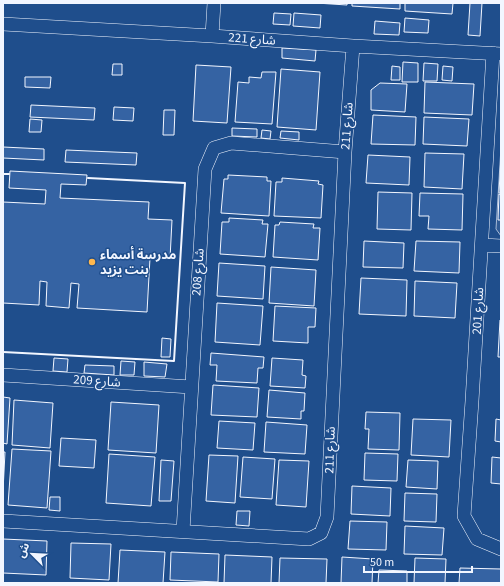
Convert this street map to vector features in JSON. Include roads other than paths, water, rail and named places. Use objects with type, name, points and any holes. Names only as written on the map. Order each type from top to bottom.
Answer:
[{"type":"street","points":[[212,36],[214,3]]},
{"type":"street","name":"شارع 221","points":[[3,24],[497,54]]},
{"type":"street","name":"شارع 211","points":[[3,521],[309,540],[322,533],[327,517],[345,152],[353,46]]},
{"type":"street","name":"شارع 201","points":[[497,54],[482,245],[464,516],[477,539],[501,549]]},
{"type":"street","name":"شارع 208","points":[[183,531],[205,169],[214,148],[231,143],[345,152]]},
{"type":"street","points":[[482,245],[501,246]]},
{"type":"street","name":"شارع 209","points":[[3,375],[191,387]]},
{"type":"place","name":"مدرسة أسماء بنت يزيد","points":[[92,262]]}]
